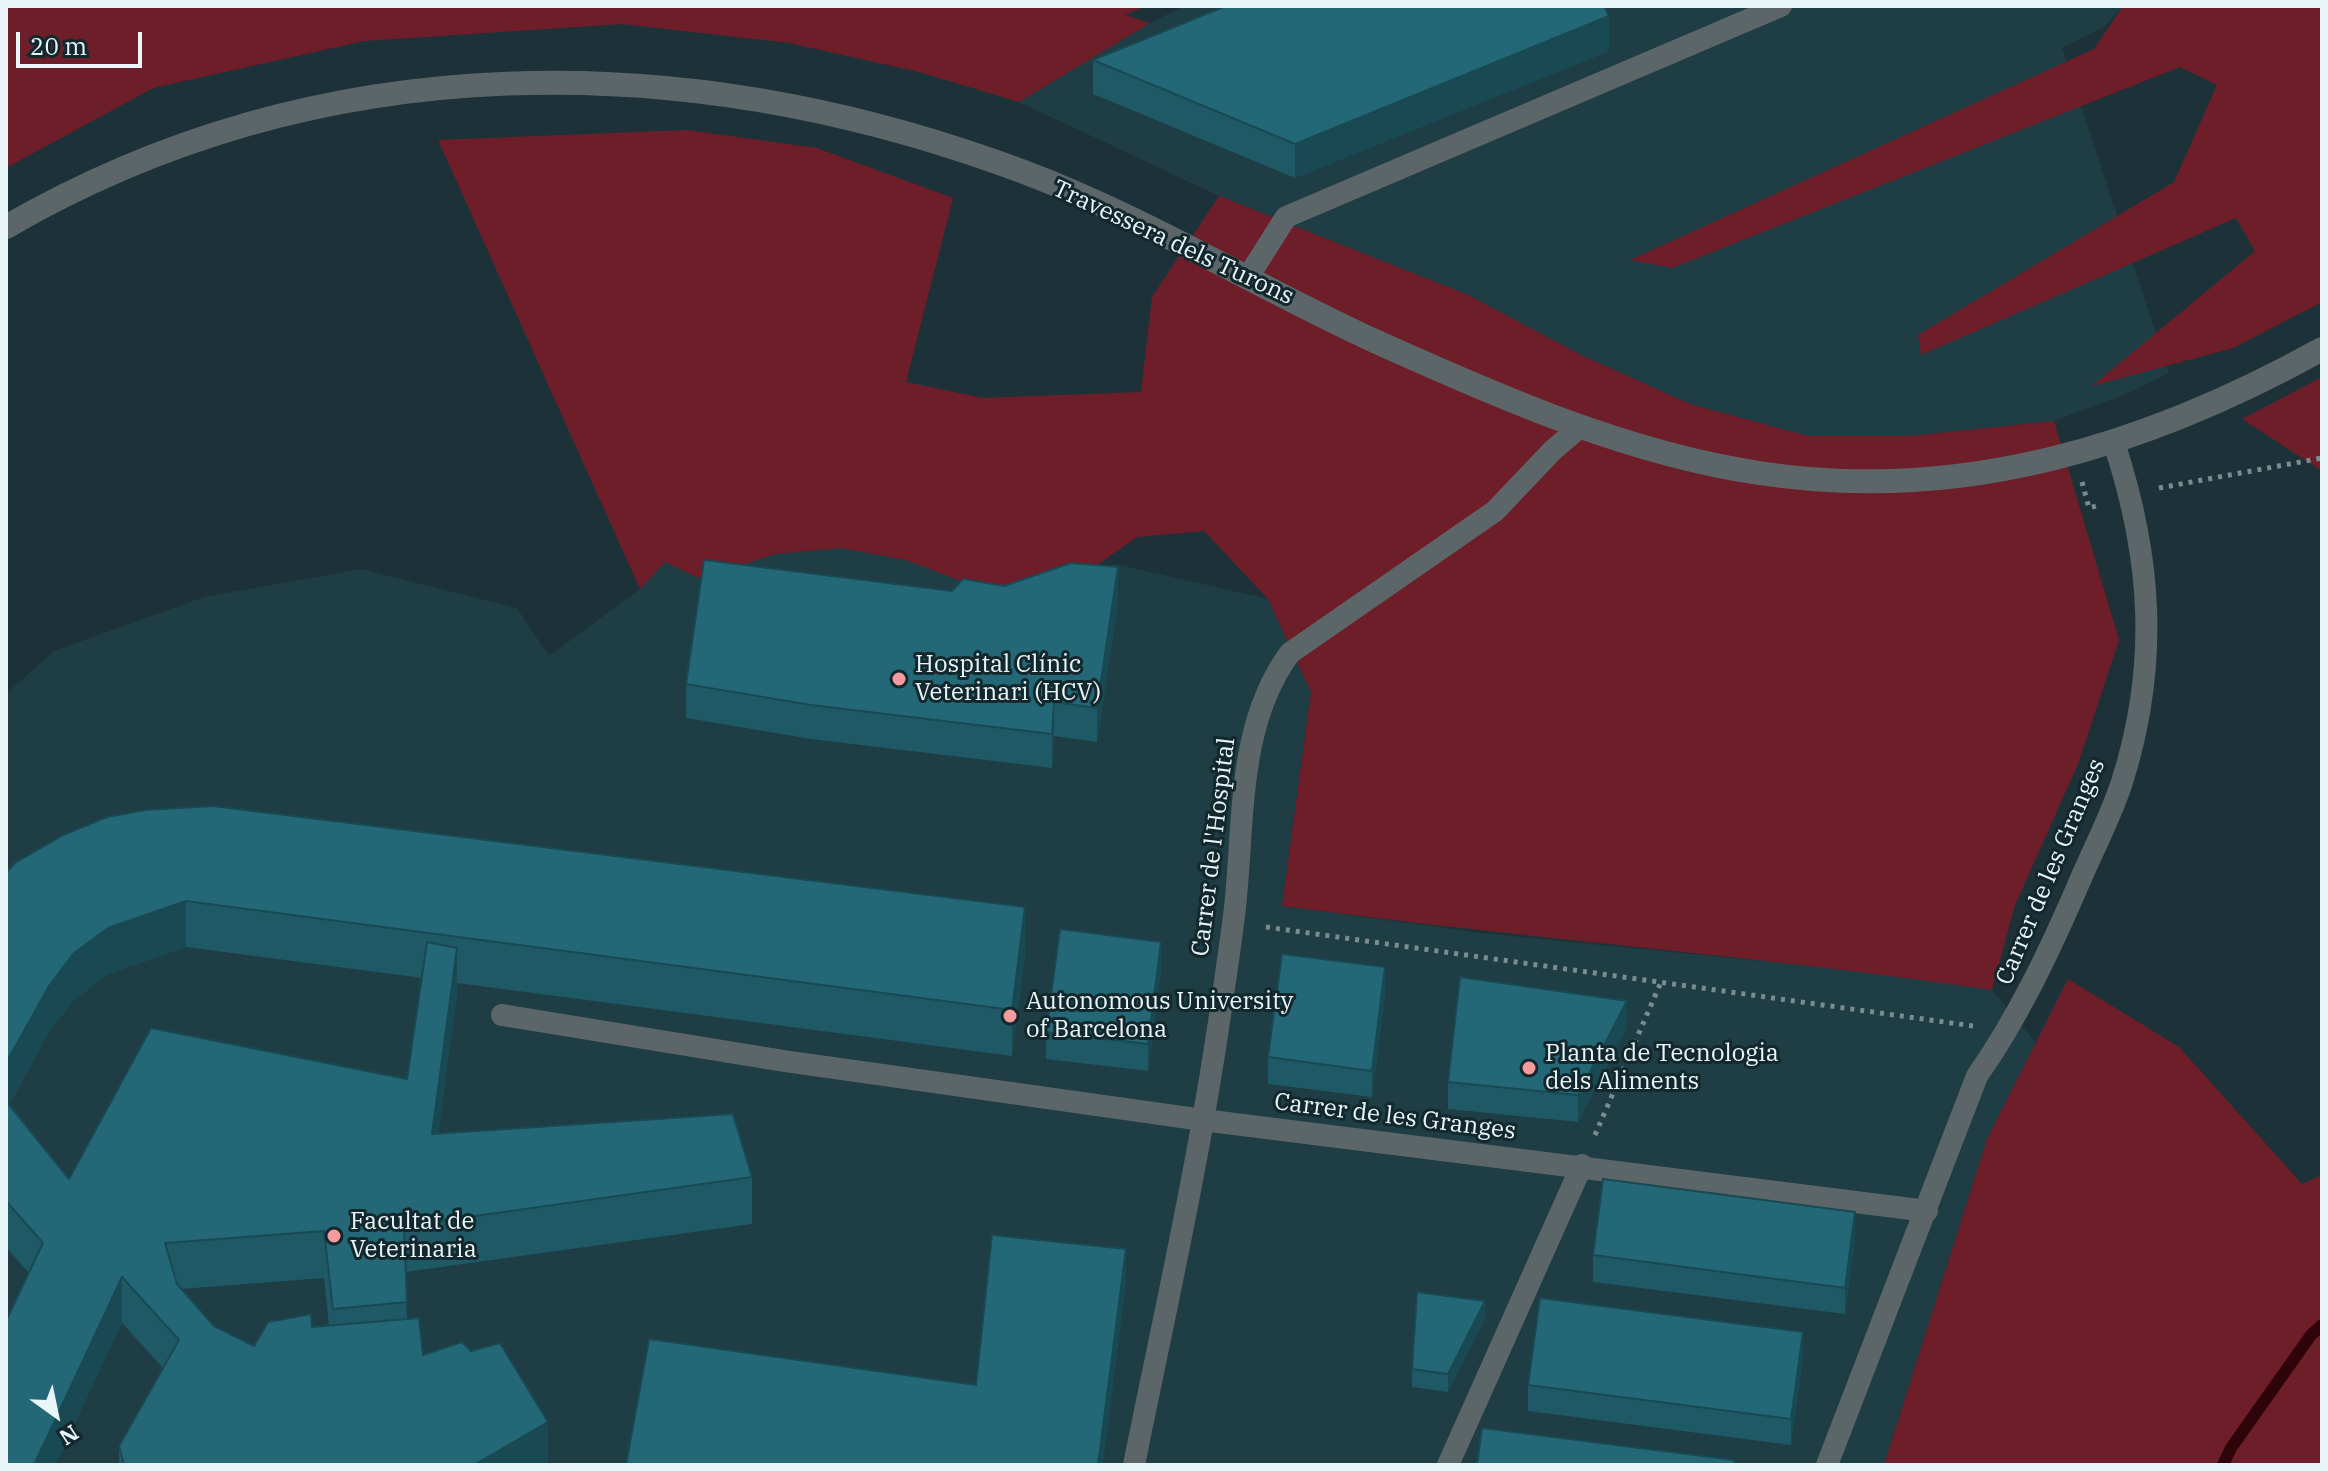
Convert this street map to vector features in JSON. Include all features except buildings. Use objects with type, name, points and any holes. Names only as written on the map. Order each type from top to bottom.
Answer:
[{"type":"street","name":"Travessera dels Turons","points":[[6,227],[150,157],[276,115],[445,85],[556,82],[625,85],[767,104],[852,121],[950,148],[1027,174],[1248,277],[1376,341],[1580,427],[1637,445],[1759,473],[1862,481],[1983,474],[2074,455],[2114,443],[2244,391],[2322,349]]},
{"type":"lane","points":[[1248,277],[1286,217],[1781,6]]},
{"type":"lane","name":"Carrer de l'Hospital","points":[[1134,1465],[1203,1120],[1233,922],[1254,729],[1272,677],[1290,653],[1328,624],[1495,511],[1553,450],[1580,427]]},
{"type":"lane","name":"Carrer de les Granges","points":[[1827,1465],[1977,1076],[2008,1031],[2059,929],[2121,784],[2138,720],[2146,661],[2148,599],[2141,547],[2114,443]]},
{"type":"lane","name":"Carrer de les Granges","points":[[502,1015],[784,1061],[1203,1120],[1582,1165],[1927,1211]]},
{"type":"lane","points":[[1448,1465],[1582,1165]]},
{"type":"path","points":[[2125,477],[2148,490],[2322,458]]},
{"type":"path","points":[[2081,481],[2089,508],[2110,501]]},
{"type":"path","points":[[1233,922],[2008,1031]]},
{"type":"path","points":[[1582,1165],[1661,982]]},
{"type":"shaded area","points":[[6,6],[1146,6],[1125,15],[1150,23],[1019,102],[919,72],[789,43],[622,24],[364,41],[153,88],[6,168]]},
{"type":"shaded area","points":[[1184,6],[2123,6],[2104,27],[2062,48],[2169,373],[2126,394],[2054,421],[1909,436],[1808,436],[1690,404],[1581,355],[1468,295],[1219,196],[1019,102],[1150,23]]},
{"type":"shaded area","points":[[2123,6],[2322,6],[2322,302],[2233,348],[2092,386],[2255,251],[2236,218],[1921,355],[1918,335],[2174,182],[2217,85],[2180,67],[1672,268],[1630,260],[2094,49]]},
{"type":"shaded area","points":[[687,130],[817,148],[953,198],[906,382],[983,398],[1141,392],[1152,297],[1219,196],[1468,295],[1581,355],[1690,404],[1808,436],[1909,436],[2054,421],[2119,640],[2078,764],[2015,905],[1992,990],[1282,906],[1311,692],[1268,599],[1204,531],[1137,537],[1077,579],[1013,601],[906,560],[841,548],[775,554],[701,579],[665,562],[640,589],[438,140]]},
{"type":"shaded area","points":[[2322,377],[2322,471],[2242,419]]},
{"type":"shaded area","name":"Autonomous University of Barcelona","points":[[841,548],[906,560],[1077,579],[1116,564],[1268,599],[1311,692],[1282,906],[1481,933],[1862,971],[1992,990],[2036,1043],[1987,1139],[1884,1465],[6,1465],[6,694],[54,651],[204,597],[361,569],[517,608],[549,656],[640,589],[665,562],[701,579],[775,554]]},
{"type":"shaded area","points":[[2068,979],[2179,1047],[2302,1184],[2322,1175],[2322,1465],[1884,1465],[1987,1139]]},
{"type":"waterway","points":[[2223,1465],[2231,1448],[2311,1335],[2322,1325]]},
{"type":"place","name":"Hospital Clínic Veterinari (HCV)","points":[[899,679]]},
{"type":"place","name":"Autonomous University of Barcelona","points":[[1010,1016]]},
{"type":"place","name":"Planta de Tecnologia dels Aliments","points":[[1529,1068]]},
{"type":"place","name":"Facultat de Veterinaria","points":[[334,1236]]}]
